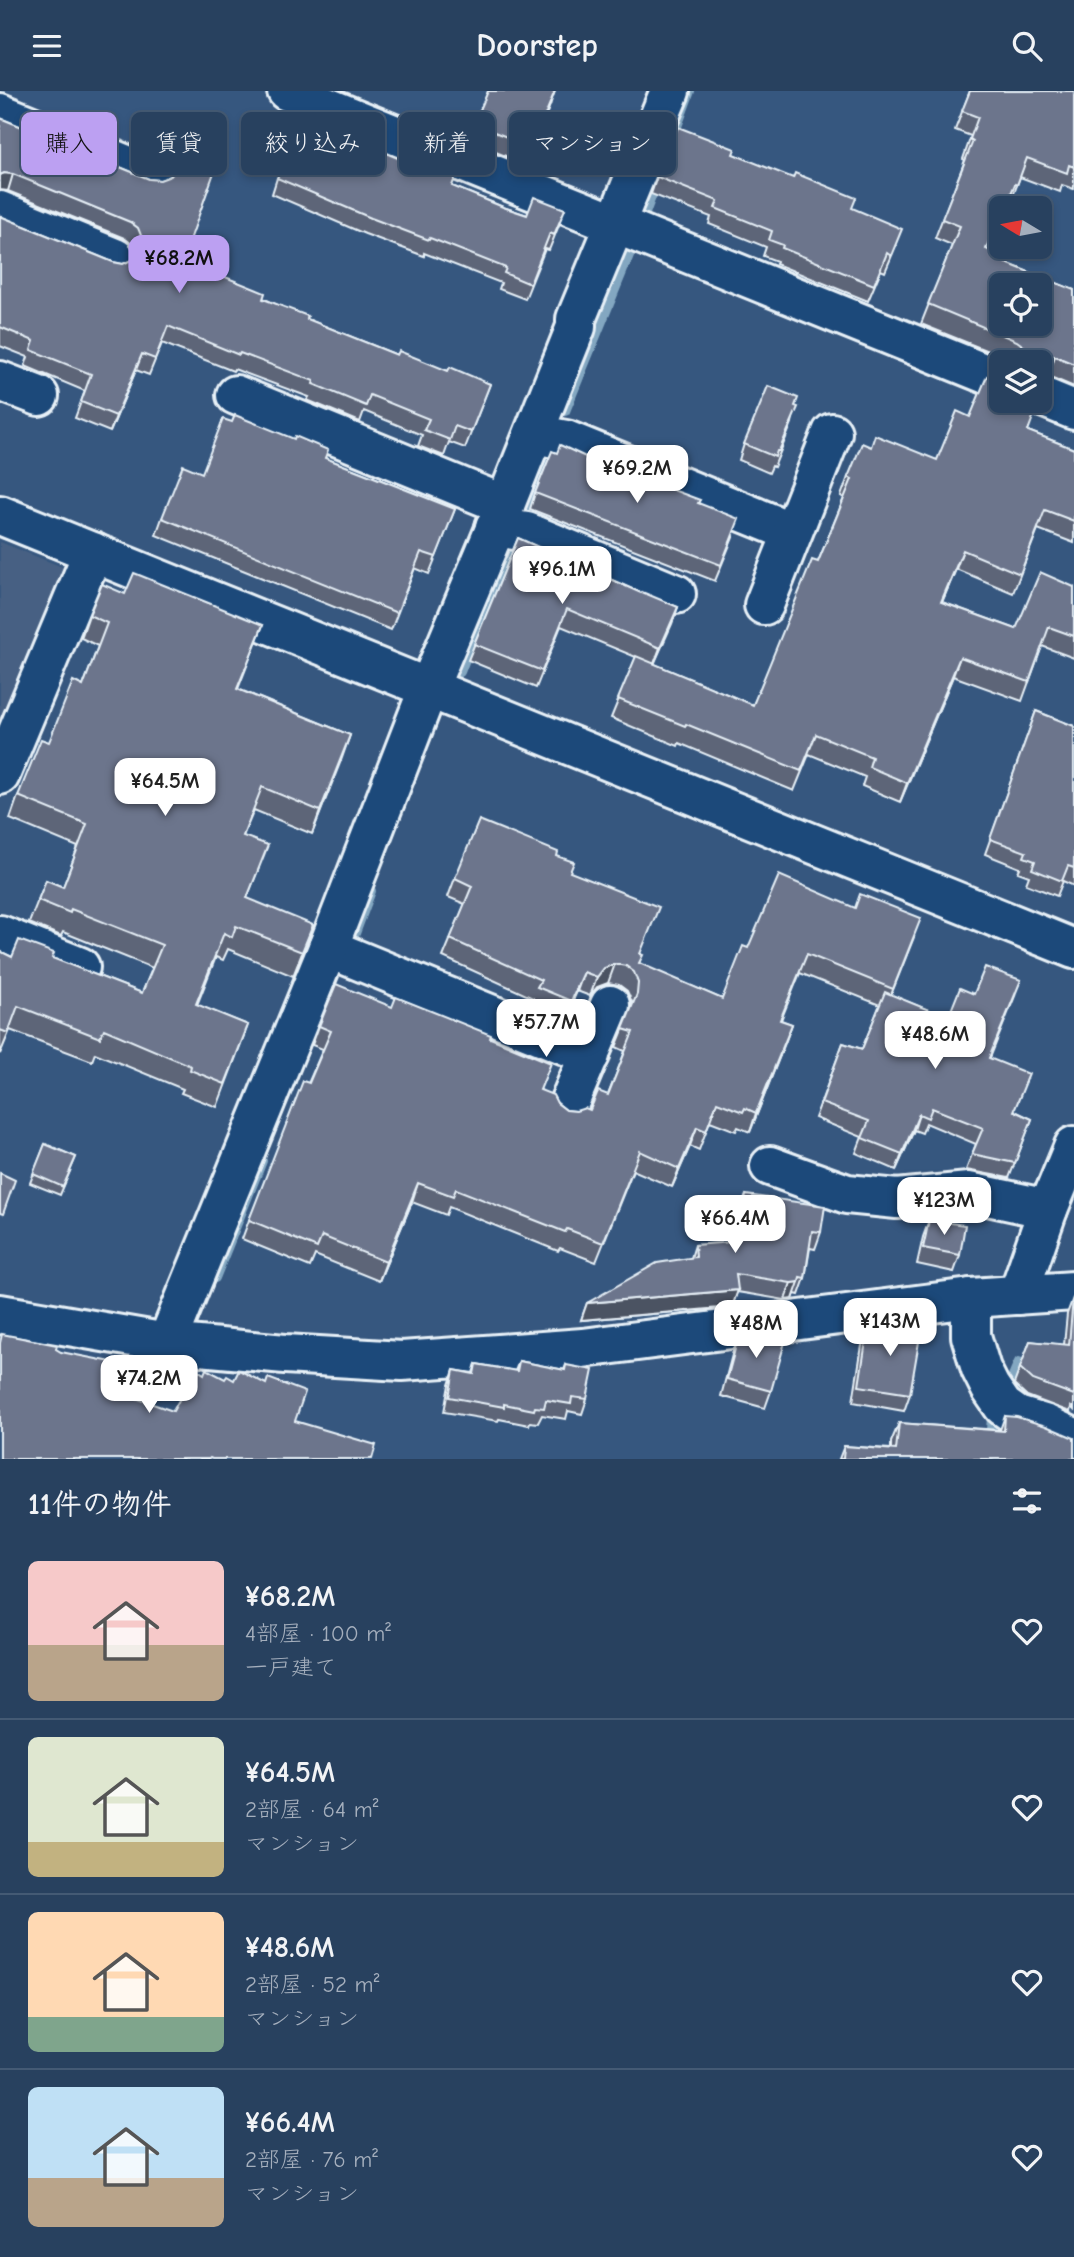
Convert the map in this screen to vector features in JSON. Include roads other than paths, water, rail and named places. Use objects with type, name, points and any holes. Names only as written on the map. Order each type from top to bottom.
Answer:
[{"type":"street","points":[[287,91],[989,375]]},
{"type":"street","points":[[167,1343],[328,948],[429,687],[534,434],[576,327],[576,319],[670,91]]},
{"type":"street","points":[[0,113],[131,167]]},
{"type":"street","points":[[0,211],[115,258]]},
{"type":"street","points":[[0,381],[39,396]]},
{"type":"street","points":[[236,395],[500,516],[527,532],[677,594]]},
{"type":"street","points":[[1052,401],[1074,410]]},
{"type":"street","points":[[764,605],[832,433]]},
{"type":"street","points":[[534,434],[566,440],[792,532]]},
{"type":"street","points":[[0,515],[1074,949]]},
{"type":"street","points":[[0,775],[93,552]]},
{"type":"street","points":[[0,935],[80,967]]},
{"type":"street","points":[[328,948],[590,1055]]},
{"type":"street","points":[[567,1108],[610,1005]]},
{"type":"street","points":[[1018,1295],[1048,1209],[1074,1146]]},
{"type":"street","points":[[770,1166],[847,1194],[898,1199],[970,1192],[1048,1209]]},
{"type":"street","points":[[0,1314],[167,1343],[285,1355],[402,1361],[583,1348],[971,1298],[1074,1291]]},
{"type":"street","points":[[971,1298],[971,1336],[981,1369],[996,1397],[1017,1416],[1047,1425],[1074,1438]]},
{"type":"waterway","points":[[644,216],[690,91]]},
{"type":"waterway","points":[[565,411],[634,243]]},
{"type":"waterway","points":[[521,520],[544,464]]},
{"type":"waterway","points":[[460,672],[509,549]]},
{"type":"waterway","points":[[351,944],[371,891]]},
{"type":"waterway","points":[[215,1278],[262,1161]]},
{"type":"waterway","points":[[1009,1385],[1019,1362]]},
{"type":"waterway","points":[[989,1459],[992,1416]]}]
